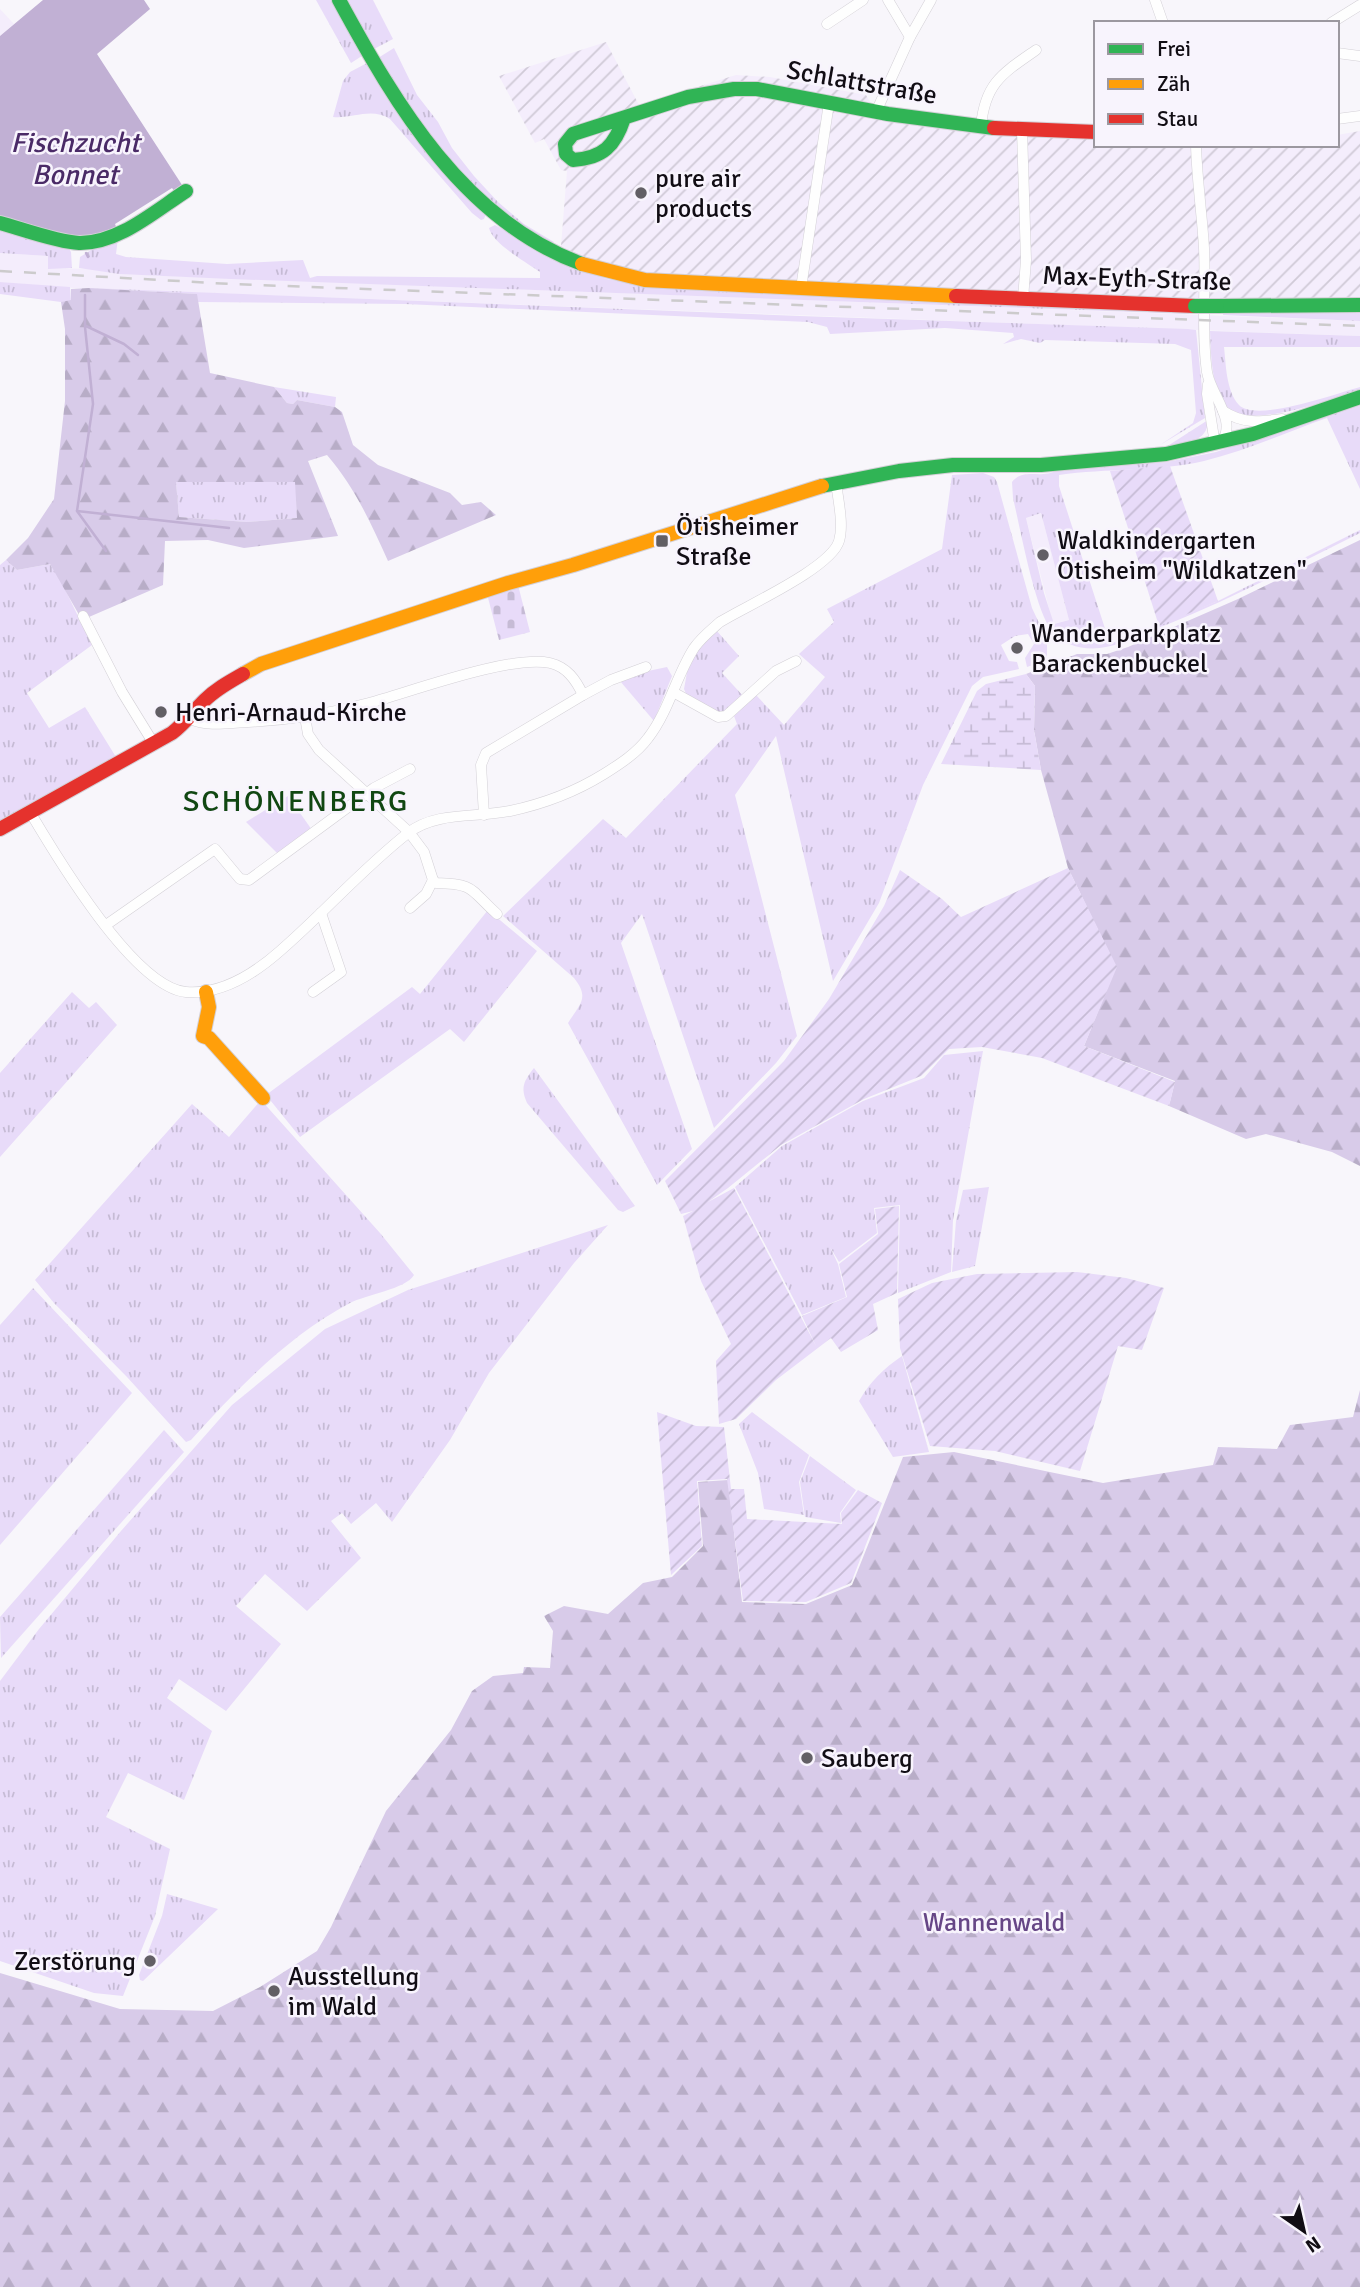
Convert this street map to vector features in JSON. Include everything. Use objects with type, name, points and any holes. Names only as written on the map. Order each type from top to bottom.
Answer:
[{"type":"street","name":"Max-Eyth-Straße","points":[[339,0],[393,91],[442,159],[480,202],[528,239],[578,263],[610,273],[645,280],[1023,299],[1360,305]]},
{"type":"street","points":[[827,24],[863,0]]},
{"type":"street","points":[[888,0],[910,37]]},
{"type":"street","points":[[876,112],[910,37],[931,0]]},
{"type":"street","points":[[1155,0],[1162,21]]},
{"type":"street","points":[[1334,21],[1360,5]]},
{"type":"street","points":[[981,126],[986,96],[995,81],[1036,50]]},
{"type":"street","points":[[1339,53],[1360,56]]},
{"type":"street","name":"Schlattstraße","points":[[624,118],[695,95],[738,87],[876,112],[981,126],[1094,132]]},
{"type":"street","points":[[801,288],[829,103]]},
{"type":"street","points":[[1339,119],[1360,116]]},
{"type":"street","name":"Max-Eyth-Straße","points":[[1022,130],[1026,260],[1023,299]]},
{"type":"street","points":[[1196,147],[1204,249],[1207,394],[1218,443]]},
{"type":"street","points":[[0,223],[77,243],[89,243],[109,237],[186,191]]},
{"type":"street","points":[[1208,380],[1223,411],[1227,434],[1218,443]]},
{"type":"street","points":[[0,829],[179,729],[205,700],[225,684],[261,664],[508,583],[836,482],[953,465],[999,466],[1166,454],[1218,443],[1360,397]]},
{"type":"street","points":[[1223,411],[1235,419],[1249,422],[1304,416]]},
{"type":"street","points":[[30,812],[75,887],[143,968],[160,982],[184,992],[206,992],[229,986],[281,951],[350,882],[409,832],[436,819],[510,811],[563,795],[605,774],[634,752],[659,722],[695,647],[720,622],[817,567],[835,552],[840,540],[836,482]]},
{"type":"street","points":[[83,616],[122,692],[154,744]]},
{"type":"street","points":[[673,692],[718,717],[726,716],[776,671],[796,661]]},
{"type":"street","points":[[190,719],[211,724],[305,718],[366,704],[473,673],[529,662],[552,663],[562,667],[571,674],[583,695]]},
{"type":"street","points":[[484,815],[481,765],[486,753],[583,695],[611,680],[646,667]]},
{"type":"street","points":[[305,718],[313,743],[409,832],[424,852],[433,880],[436,883],[465,885],[475,890],[497,914]]},
{"type":"street","points":[[106,925],[215,849],[240,879],[249,880],[366,794],[410,769]]},
{"type":"street","points":[[411,908],[426,894],[433,880]]},
{"type":"street","points":[[313,992],[341,972],[321,913]]},
{"type":"street","points":[[206,992],[209,1007],[203,1036],[209,1038],[263,1098]]},
{"type":"shaded area","points":[[0,9],[14,24],[0,36]]},
{"type":"shaded area","points":[[606,42],[639,105],[736,75],[770,77],[866,95],[876,112],[1094,132],[1094,147],[1339,147],[1339,135],[1360,131],[1360,299],[1182,299],[874,286],[645,273],[611,266],[580,257],[561,246],[567,171],[561,170],[544,139],[535,143],[499,76]]},
{"type":"shaded area","points":[[0,253],[48,256],[48,268],[90,269],[119,274],[1360,321],[1360,336],[74,288],[0,282]]},
{"type":"shaded area","name":"Waldkindergarten Ötisheim \"Wildkatzen\"","points":[[1041,513],[1069,620],[1053,624],[1026,518]]},
{"type":"green space","points":[[316,0],[334,0],[365,54],[351,63]]},
{"type":"green space","points":[[345,0],[373,0],[393,39],[374,49]]},
{"type":"green space","points":[[394,48],[417,95],[474,176],[498,202],[524,224],[554,242],[548,245],[498,212],[446,157],[378,58]]},
{"type":"green space","points":[[369,62],[486,214],[484,219],[481,220],[472,213],[390,119],[376,114],[333,117],[343,81],[350,72]]},
{"type":"green space","points":[[495,225],[575,268],[607,279],[644,286],[1189,314],[231,279],[119,274],[79,268],[80,257],[99,245],[118,238],[116,254],[126,257],[227,264],[303,260],[310,278],[540,278],[540,272],[497,240],[489,228]]},
{"type":"green space","points":[[0,227],[67,245],[71,252],[72,268],[48,269],[48,256],[0,253]]},
{"type":"green space","points":[[0,282],[70,287],[71,301],[0,294]]},
{"type":"green space","points":[[89,288],[1188,329],[1196,330],[1205,418],[1160,445],[1193,423],[1196,413],[1191,350],[1175,344],[1045,340],[1040,343],[1021,339],[1003,344],[1014,337],[1013,333],[945,328],[830,334],[827,327],[808,322],[405,304],[198,302],[196,294]]},
{"type":"green space","points":[[71,289],[197,294],[210,373],[274,387],[287,403],[293,404],[297,400],[335,407],[342,412],[353,445],[378,465],[450,493],[462,505],[481,502],[496,515],[388,561],[354,492],[327,455],[308,461],[338,536],[244,548],[208,540],[165,541],[163,585],[82,620],[50,564],[17,570],[6,560],[28,538],[54,499],[65,401],[65,329],[61,302],[71,300]],"holes":[[[176,482],[295,482],[297,518],[247,522],[179,517]]]},
{"type":"green space","points":[[1279,309],[1360,310],[1360,321],[1223,315],[1223,311],[1273,313]]},
{"type":"green space","points":[[1210,331],[1360,336],[1360,347],[1224,347],[1231,392],[1239,405],[1248,410],[1279,409],[1360,387],[1360,390],[1311,406],[1269,415],[1235,413],[1225,405],[1217,388]]},
{"type":"green space","points":[[274,387],[336,397],[335,407],[297,400],[293,404],[287,403]]},
{"type":"green space","points":[[1360,403],[1360,489],[1327,418],[1251,447],[1204,461],[1168,467],[1059,475],[1059,486],[1110,644],[1218,601],[1360,530],[1360,533],[1216,604],[1121,643],[1084,648],[1063,641],[1057,636],[1046,621],[1034,588],[1013,498],[1012,482],[1027,474],[1167,462],[1216,452]],"holes":[[[1041,513],[1069,620],[1054,624],[1026,518]]]},
{"type":"green space","points":[[1208,420],[1207,428],[1199,438],[1166,447]]},
{"type":"green space","points":[[1170,466],[1218,601],[1159,626],[1110,471]]},
{"type":"green space","points":[[983,473],[994,477],[997,482],[1032,608],[1047,640],[1047,657],[1044,661],[1027,667],[1025,658],[1034,644],[1028,634],[1015,636],[1001,645],[1009,661],[1017,662],[1019,669],[983,677],[972,686],[923,785],[879,903],[833,981],[776,736],[735,795],[797,1036],[776,1063],[714,1128],[642,914],[621,943],[692,1149],[657,1185],[568,1023],[582,1001],[579,985],[503,916],[603,819],[626,838],[737,724],[734,716],[756,695],[784,725],[825,677],[799,654],[834,622],[827,609],[942,549],[952,475]]},
{"type":"green space","points":[[176,482],[296,482],[297,518],[247,522],[179,517]]},
{"type":"green space","points":[[1360,540],[1360,1166],[1332,1152],[1266,1134],[1246,1139],[1169,1106],[1175,1081],[1084,1046],[1116,967],[1068,868],[1041,770],[1034,730],[1035,686],[1026,674],[1077,654],[1107,654],[1128,647],[1238,599]]},
{"type":"green space","points":[[6,560],[17,570],[50,564],[92,645],[27,693],[49,728],[85,707],[116,757],[0,825],[0,565]]},
{"type":"green space","points":[[518,585],[530,632],[499,640],[487,594]]},
{"type":"green space","points":[[716,630],[739,656],[722,673],[745,698],[722,713],[715,712],[687,696],[684,689],[688,667],[698,648]]},
{"type":"green space","points":[[667,667],[672,676],[654,721],[620,681]]},
{"type":"green space","points":[[1026,674],[1035,686],[1034,730],[1041,770],[941,764],[977,691],[986,684]]},
{"type":"green space","points":[[288,796],[312,830],[278,854],[246,822]]},
{"type":"green space","points":[[1068,868],[1117,967],[1084,1046],[1175,1082],[1169,1106],[1042,1058],[982,1047],[949,1049],[921,1076],[864,1099],[781,1145],[708,1202],[734,1188],[816,1346],[802,1316],[847,1297],[839,1264],[878,1234],[875,1209],[899,1206],[897,1293],[873,1304],[878,1330],[841,1352],[831,1338],[776,1380],[736,1419],[719,1424],[716,1361],[731,1344],[701,1281],[683,1216],[693,1211],[681,1214],[665,1181],[784,1061],[829,999],[884,906],[900,870],[942,899],[961,917]]},
{"type":"green space","points":[[488,910],[537,951],[464,1042],[450,1029],[300,1137],[266,1095],[412,987],[420,994]]},
{"type":"green space","points":[[72,992],[89,1008],[96,1002],[117,1025],[0,1157],[0,1073]]},
{"type":"green space","points":[[983,1051],[953,1220],[951,1272],[898,1293],[900,1205],[874,1208],[877,1233],[839,1262],[830,1247],[838,1264],[846,1297],[802,1315],[735,1187],[782,1146],[863,1101],[924,1078],[944,1055]]},
{"type":"green space","points":[[534,1068],[635,1206],[623,1212],[618,1210],[527,1103],[524,1084]]},
{"type":"green space","points":[[261,1100],[414,1275],[394,1288],[350,1303],[306,1331],[265,1364],[186,1442],[35,1280],[192,1104],[229,1137]]},
{"type":"green space","points":[[989,1187],[975,1266],[952,1272],[956,1221],[963,1190]]},
{"type":"green space","points":[[608,1225],[574,1263],[489,1373],[450,1440],[392,1522],[376,1503],[351,1524],[342,1513],[331,1521],[361,1558],[307,1611],[265,1574],[236,1606],[281,1644],[226,1711],[179,1679],[167,1698],[212,1731],[184,1800],[128,1773],[106,1817],[170,1849],[155,1916],[123,1996],[94,1993],[0,1961],[0,1681],[39,1629],[232,1405],[325,1329],[408,1290]]},
{"type":"green space","points":[[1077,1272],[1126,1278],[1164,1288],[1142,1350],[1118,1346],[1080,1471],[995,1451],[930,1446],[900,1348],[898,1299],[932,1283],[977,1274]]},
{"type":"green space","points":[[33,1288],[132,1393],[0,1545],[0,1325]]},
{"type":"green space","points":[[902,1356],[929,1452],[893,1457],[859,1401],[878,1376]]},
{"type":"green space","name":"Wannenwald","points":[[1360,1390],[1360,2287],[0,2287],[0,1973],[120,2009],[213,2011],[260,1987],[317,1951],[386,1811],[451,1730],[472,1691],[493,1676],[523,1673],[524,1667],[550,1668],[553,1631],[544,1616],[564,1606],[608,1614],[643,1583],[672,1577],[703,1546],[698,1482],[728,1480],[742,1602],[806,1604],[852,1585],[903,1457],[954,1452],[1103,1483],[1213,1465],[1218,1447],[1277,1449],[1290,1425],[1353,1417]]},
{"type":"green space","points":[[657,1412],[696,1426],[724,1427],[731,1489],[744,1489],[747,1519],[842,1524],[841,1513],[858,1490],[882,1503],[851,1583],[806,1602],[743,1601],[727,1479],[697,1481],[702,1546],[671,1575]]},
{"type":"green space","points":[[752,1412],[809,1455],[799,1482],[804,1515],[764,1509],[758,1473],[739,1424]]},
{"type":"green space","points":[[164,1430],[184,1452],[1,1658],[0,1617]]},
{"type":"green space","points":[[810,1456],[856,1490],[840,1513],[841,1523],[805,1517],[800,1482]]},
{"type":"green space","points":[[167,1894],[218,1909],[143,1981],[139,1975],[162,1916]]},
{"type":"water","name":"Fischzucht Bonnet","points":[[43,0],[144,0],[150,9],[97,54],[184,188],[175,192],[172,188],[115,224],[117,229],[99,237],[62,235],[0,220],[0,36]]},
{"type":"waterway","points":[[86,253],[88,257]]},
{"type":"waterway","points":[[85,295],[85,327],[93,404],[77,511],[229,528]]},
{"type":"waterway","points":[[86,326],[124,344],[138,355]]},
{"type":"waterway","points":[[77,511],[106,551]]},
{"type":"railway","points":[[0,271],[231,284],[1360,326]]},
{"type":"traffic: fast","points":[[339,0],[384,79],[410,118],[468,189],[502,219],[540,245],[582,264]]},
{"type":"traffic: fast","points":[[624,118],[612,143],[600,153],[573,160],[566,154],[565,144],[573,134],[688,97],[734,89],[757,89],[888,114],[994,128]]},
{"type":"traffic: fast","points":[[0,223],[60,240],[94,242],[136,225],[186,191]]},
{"type":"traffic: fast","points":[[1217,306],[1360,305]]},
{"type":"traffic: fast","points":[[1195,306],[1217,306]]},
{"type":"traffic: fast","points":[[822,486],[899,471],[953,465],[1041,465],[1166,454],[1253,434],[1360,397]]},
{"type":"traffic: slow","points":[[582,264],[645,280],[956,296]]},
{"type":"traffic: slow","points":[[243,674],[261,664],[508,583],[822,486]]},
{"type":"traffic: slow","points":[[206,992],[209,1007],[203,1036],[209,1038],[263,1098]]},
{"type":"traffic: jam","points":[[994,128],[1094,132]]},
{"type":"traffic: jam","points":[[956,296],[1195,306]]},
{"type":"traffic: jam","points":[[0,829],[172,733],[209,696],[243,674]]},
{"type":"place","name":"pure air products","points":[[641,193]]},
{"type":"place","name":"Ötisheimer Straße","points":[[662,541]]},
{"type":"place","name":"Waldkindergarten Ötisheim \"Wildkatzen\"","points":[[1043,555]]},
{"type":"place","name":"Wanderparkplatz Barackenbuckel","points":[[1017,648]]},
{"type":"place","name":"Henri-Arnaud-Kirche","points":[[161,712]]},
{"type":"place","name":"Sauberg","points":[[807,1758]]},
{"type":"place","name":"Zerstörung","points":[[150,1961]]},
{"type":"place","name":"Ausstellung im Wald","points":[[274,1991]]},
{"type":"district","name":"SCHÖNENBERG","points":[[296,801]]}]
